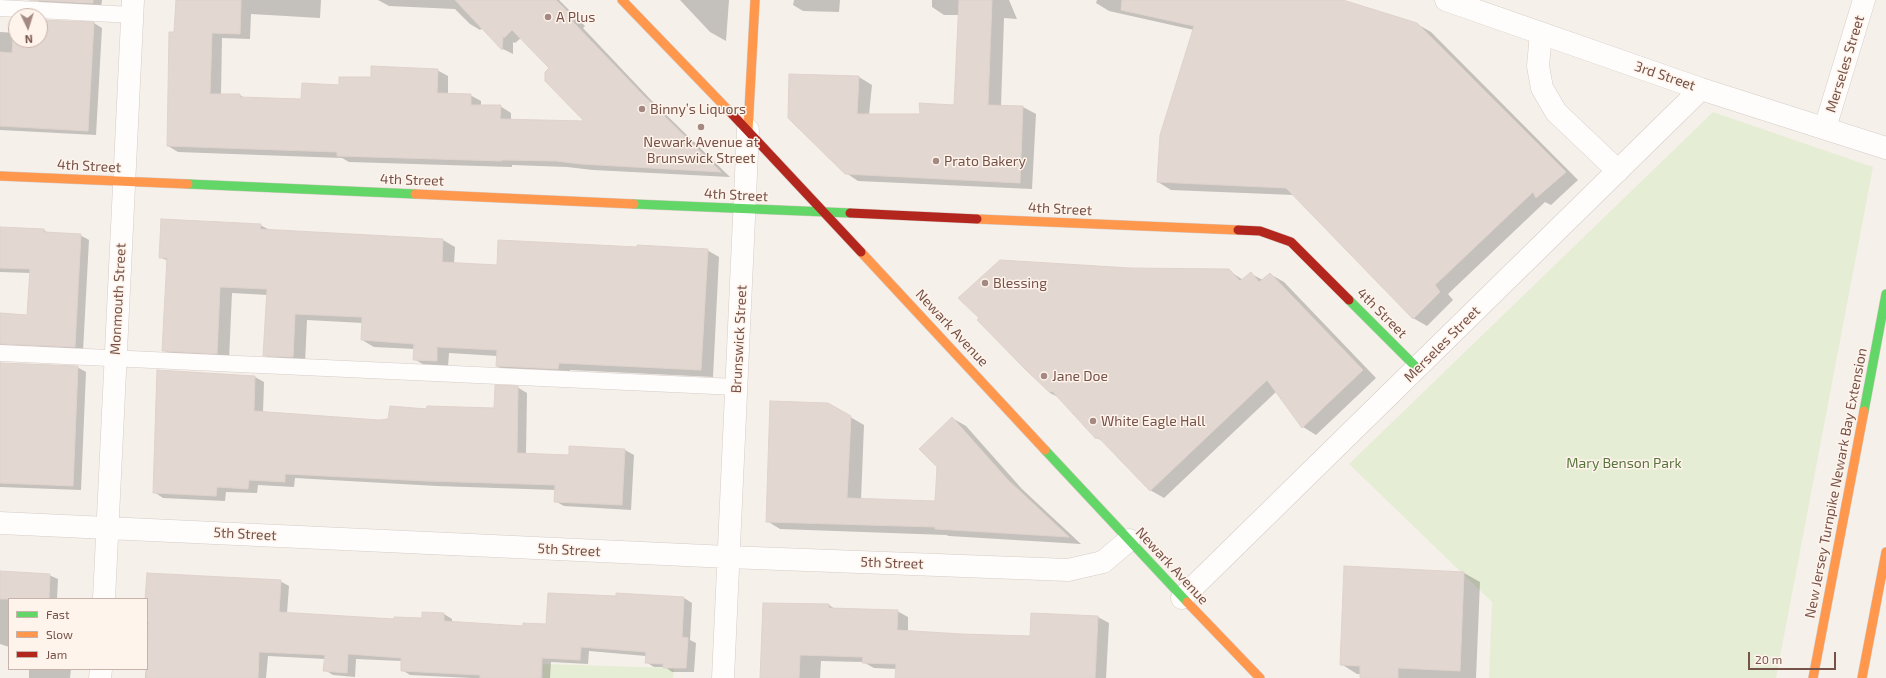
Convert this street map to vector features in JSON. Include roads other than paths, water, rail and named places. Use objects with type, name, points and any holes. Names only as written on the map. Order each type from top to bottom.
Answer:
[{"type":"main road","name":"Newark Avenue","points":[[622,0],[748,130],[1182,598],[1260,678]]},
{"type":"main road","name":"Brunswick Street","points":[[748,130],[755,0]]},
{"type":"main road","name":"4th Street","points":[[0,176],[1260,232],[1291,242],[1417,368]]},
{"type":"main road","name":"New Jersey Turnpike Newark Bay Extension","points":[[1813,678],[1886,294]]},
{"type":"main road","points":[[1862,678],[1886,552]]},
{"type":"street","name":"3rd Street","points":[[1446,0],[1701,89],[1886,148]]},
{"type":"street","name":"Merseles Street","points":[[1825,128],[1864,0]]},
{"type":"street","name":"Monmouth Street","points":[[104,598],[132,7]]},
{"type":"street","points":[[1541,33],[1538,66],[1542,88],[1556,112],[1618,171]]},
{"type":"street","name":"Merseles Street","points":[[1182,598],[1701,89]]},
{"type":"street","name":"Brunswick Street","points":[[723,678],[748,130]]},
{"type":"street","name":"5th Street","points":[[0,523],[728,557],[1068,570],[1103,562],[1129,540]]},
{"type":"lane","points":[[0,8],[132,7]]},
{"type":"lane","points":[[0,353],[736,386]]},
{"type":"place","name":"A Plus","points":[[548,17]]},
{"type":"place","name":"Binny’s Liquors","points":[[642,109]]},
{"type":"place","name":"Newark Avenue at Brunswick Street","points":[[701,127]]},
{"type":"place","name":"Prato Bakery","points":[[936,161]]},
{"type":"place","name":"Blessing","points":[[985,283]]},
{"type":"place","name":"Jane Doe","points":[[1044,376]]},
{"type":"place","name":"White Eagle Hall","points":[[1093,421]]},
{"type":"park label","name":"Mary Benson Park","points":[[1624,463]]}]
